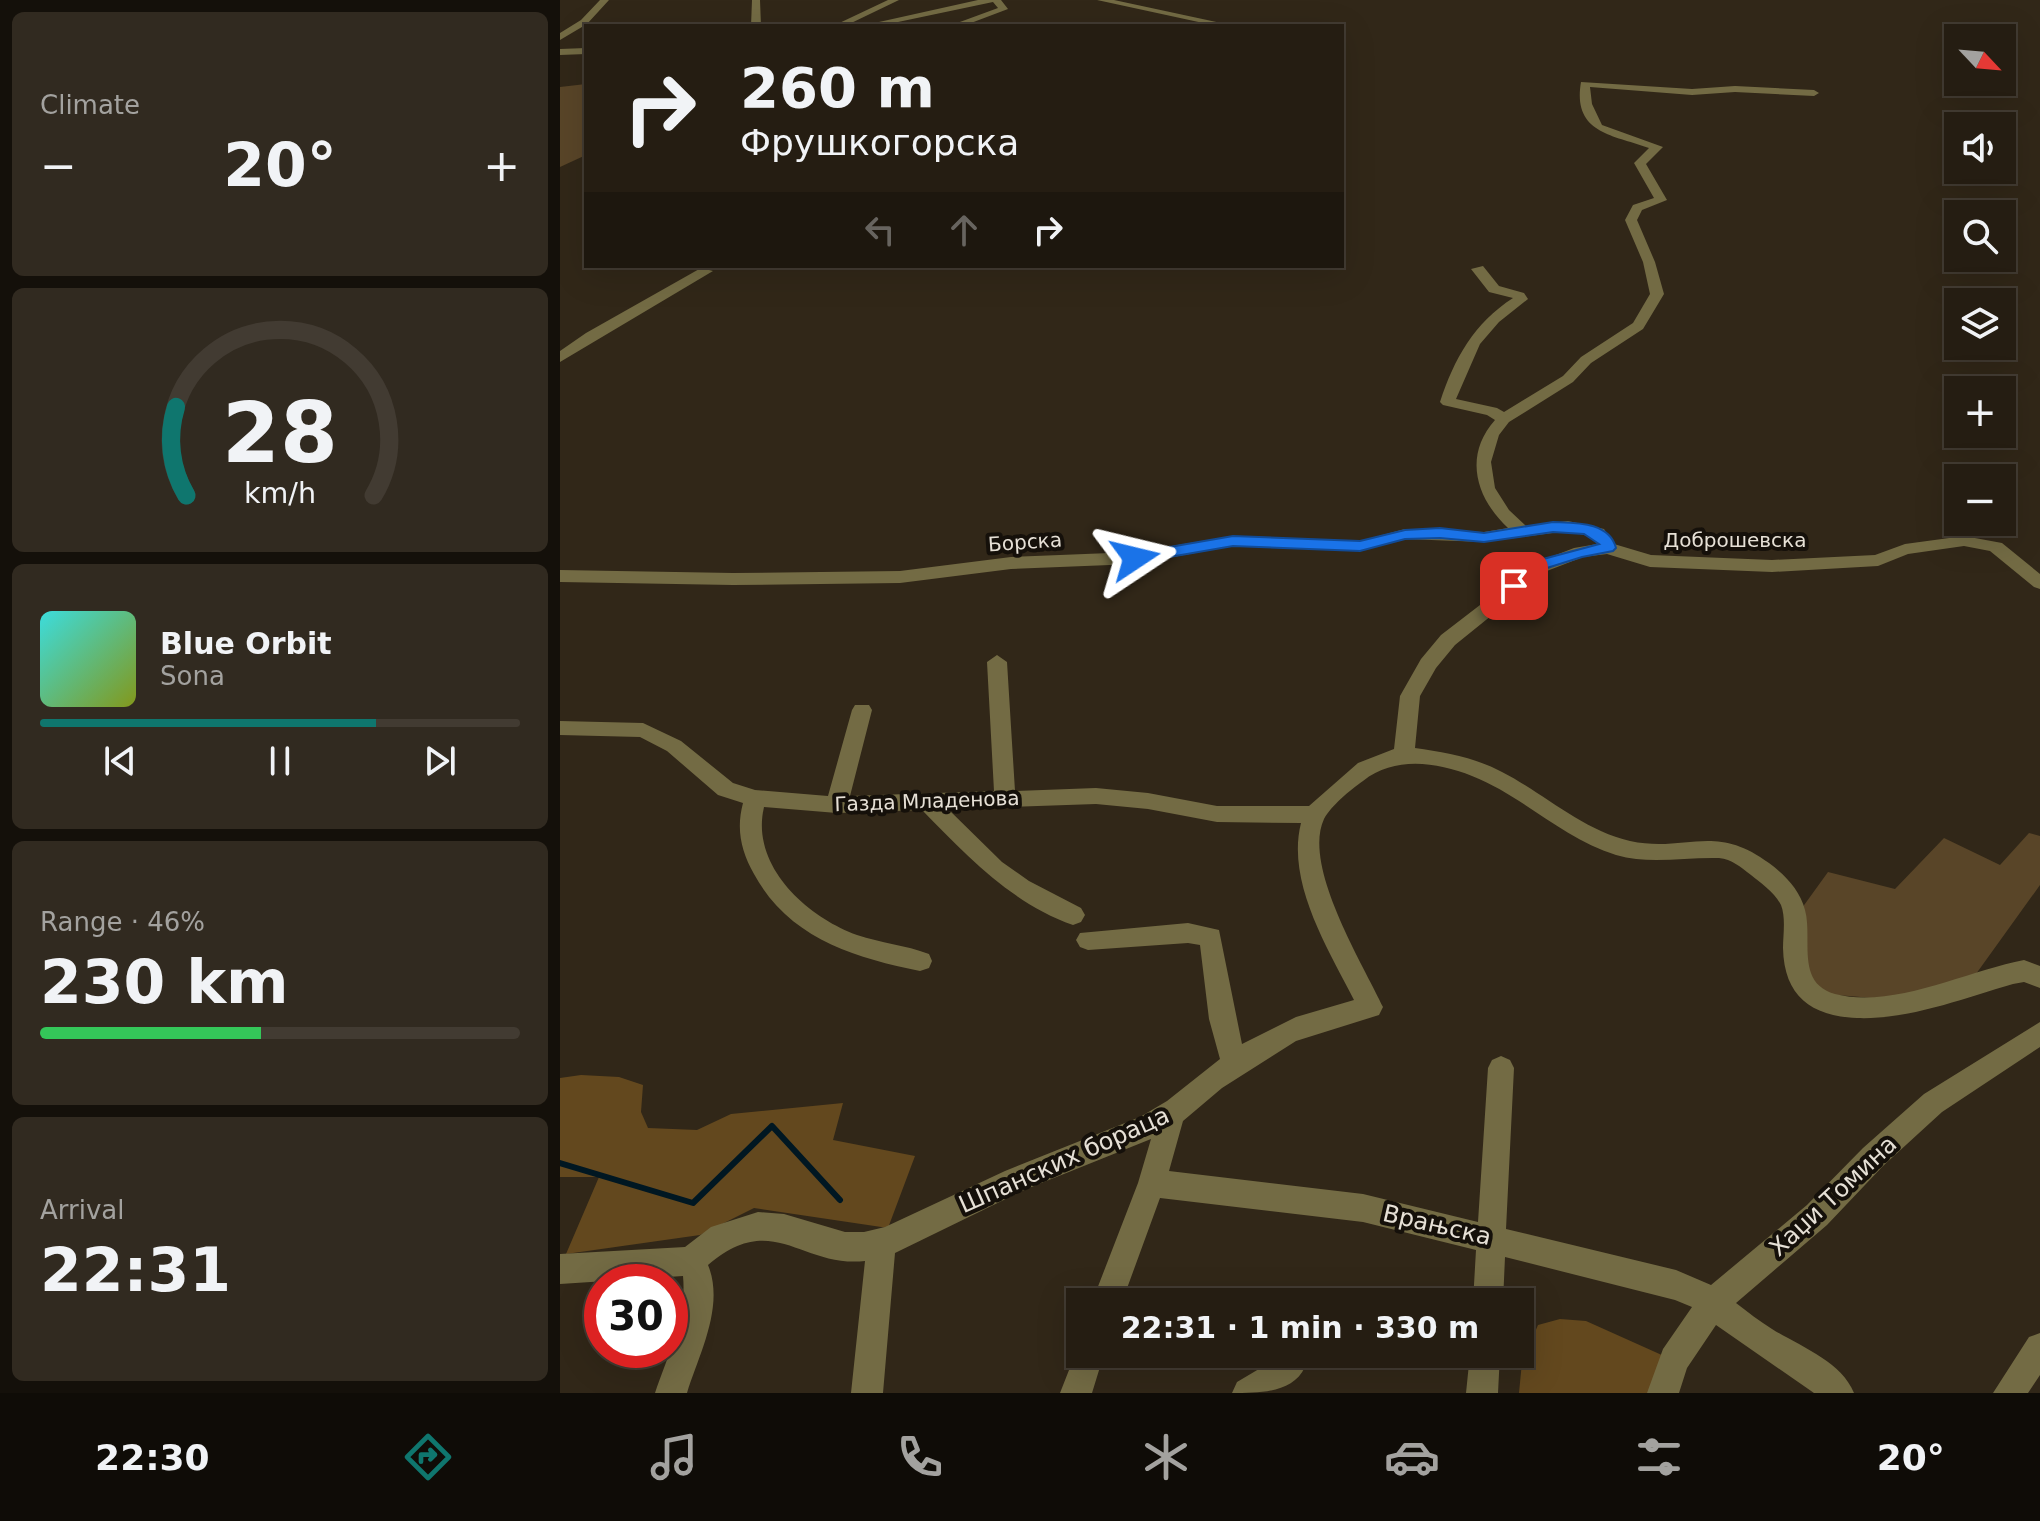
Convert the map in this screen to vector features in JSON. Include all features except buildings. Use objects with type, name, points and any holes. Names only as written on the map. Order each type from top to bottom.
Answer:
[{"type":"street","points":[[560,37],[584,22],[605,0]]},
{"type":"street","points":[[756,0],[756,24]]},
{"type":"street","points":[[842,24],[895,0]]},
{"type":"street","points":[[886,24],[937,19],[990,0],[1008,0]]},
{"type":"street","points":[[1101,0],[1220,24]]},
{"type":"street","points":[[963,24],[1004,9],[997,1]]},
{"type":"street","points":[[560,52],[584,51]]},
{"type":"street","points":[[1521,531],[1496,505],[1483,471],[1487,442],[1504,419],[1568,379],[1586,360],[1644,319],[1656,290],[1632,216],[1637,208],[1658,202],[1661,197],[1647,179],[1640,163],[1657,147],[1619,138],[1599,128],[1592,119],[1585,84],[1692,92],[1735,89],[1814,93]]},
{"type":"street","points":[[1478,269],[1494,289],[1521,299],[1485,326],[1475,338],[1457,373],[1448,402],[1492,411],[1504,419]]},
{"type":"street","points":[[560,358],[591,336],[706,271]]},
{"type":"street","name":"Борска","points":[[560,576],[900,577],[1011,563],[1135,558],[1233,541],[1360,546],[1405,534],[1484,537],[1579,526],[1598,533],[1608,548]]},
{"type":"street","name":"Доброшевска","points":[[1608,548],[1650,561],[1772,566],[1878,560],[1905,549],[1964,541],[1996,547],[2040,583]]},
{"type":"street","points":[[1404,755],[1410,696],[1428,664],[1448,640],[1538,566],[1580,552],[1608,548]]},
{"type":"street","points":[[997,662],[1005,798]]},
{"type":"street","points":[[837,805],[862,710]]},
{"type":"street","name":"Газда Младенова","points":[[560,728],[620,727],[654,734],[674,746],[716,783],[755,798],[837,805],[1096,796],[1148,801],[1217,814],[1314,815]]},
{"type":"street","points":[[1314,815],[1368,764],[1384,756],[1404,755],[1452,762],[1483,772],[1586,833],[1631,850],[1684,852],[1724,848],[1737,852],[1789,897],[1795,914],[1797,972],[1810,993],[1828,1001],[1862,1008],[1884,1007],[1908,1004],[2013,973],[2024,971],[2040,977]]},
{"type":"street","points":[[755,798],[750,810],[755,856],[773,885],[793,908],[834,936],[878,952],[920,961]]},
{"type":"street","points":[[926,801],[1001,874],[1073,915]]},
{"type":"street","name":"Шпанских бораца","points":[[881,1242],[993,1189],[1132,1134],[1172,1113],[1234,1064],[1296,1026],[1370,1007],[1325,911],[1314,874],[1307,839],[1314,815]]},
{"type":"street","points":[[1088,940],[1188,933],[1211,937],[1222,1019],[1234,1064]]},
{"type":"street","name":"Хаџи Томина","points":[[1663,1393],[1674,1360],[1712,1304],[1817,1215],[1873,1157],[1933,1103],[2040,1033]]},
{"type":"street","points":[[1489,1288],[1501,1068]]},
{"type":"street","points":[[1112,1288],[1152,1183],[1172,1113]]},
{"type":"street","name":"Врањска","points":[[1152,1183],[1363,1208],[1676,1285],[1693,1291],[1758,1338],[1802,1363],[1838,1393]]},
{"type":"street","points":[[560,1269],[691,1261],[712,1242],[728,1233],[760,1227],[780,1227],[850,1247],[881,1242],[867,1393]]},
{"type":"street","points":[[671,1393],[699,1302],[701,1285],[698,1270],[691,1261]]},
{"type":"street","points":[[2009,1393],[2040,1348]]},
{"type":"street","points":[[1076,1393],[1084,1368]]},
{"type":"street","points":[[1248,1393],[1288,1368]]},
{"type":"street","points":[[1482,1393],[1484,1368]]},
{"type":"shaded area","points":[[584,84],[584,156],[560,167],[560,87]]},
{"type":"shaded area","points":[[2029,833],[2040,836],[2040,885],[1976,974],[1896,1000],[1825,994],[1807,977],[1802,908],[1828,872],[1895,889],[1944,838],[2000,865]]},
{"type":"shaded area","points":[[581,1075],[619,1077],[643,1085],[641,1112],[648,1128],[697,1130],[731,1114],[843,1103],[833,1140],[915,1156],[888,1228],[754,1208],[700,1235],[566,1254],[599,1177],[560,1177],[560,1078]]},
{"type":"shaded area","points":[[1560,1319],[1586,1321],[1664,1356],[1651,1393],[1519,1393],[1521,1368],[1534,1368],[1534,1334],[1538,1325]]},
{"type":"waterway","points":[[560,1163],[693,1203],[772,1126],[840,1200]]},
{"type":"route","points":[[1135,558],[1233,541],[1360,546],[1405,534],[1484,537],[1579,526],[1598,533],[1607,542],[1608,548],[1580,552],[1538,566],[1514,586]]}]
